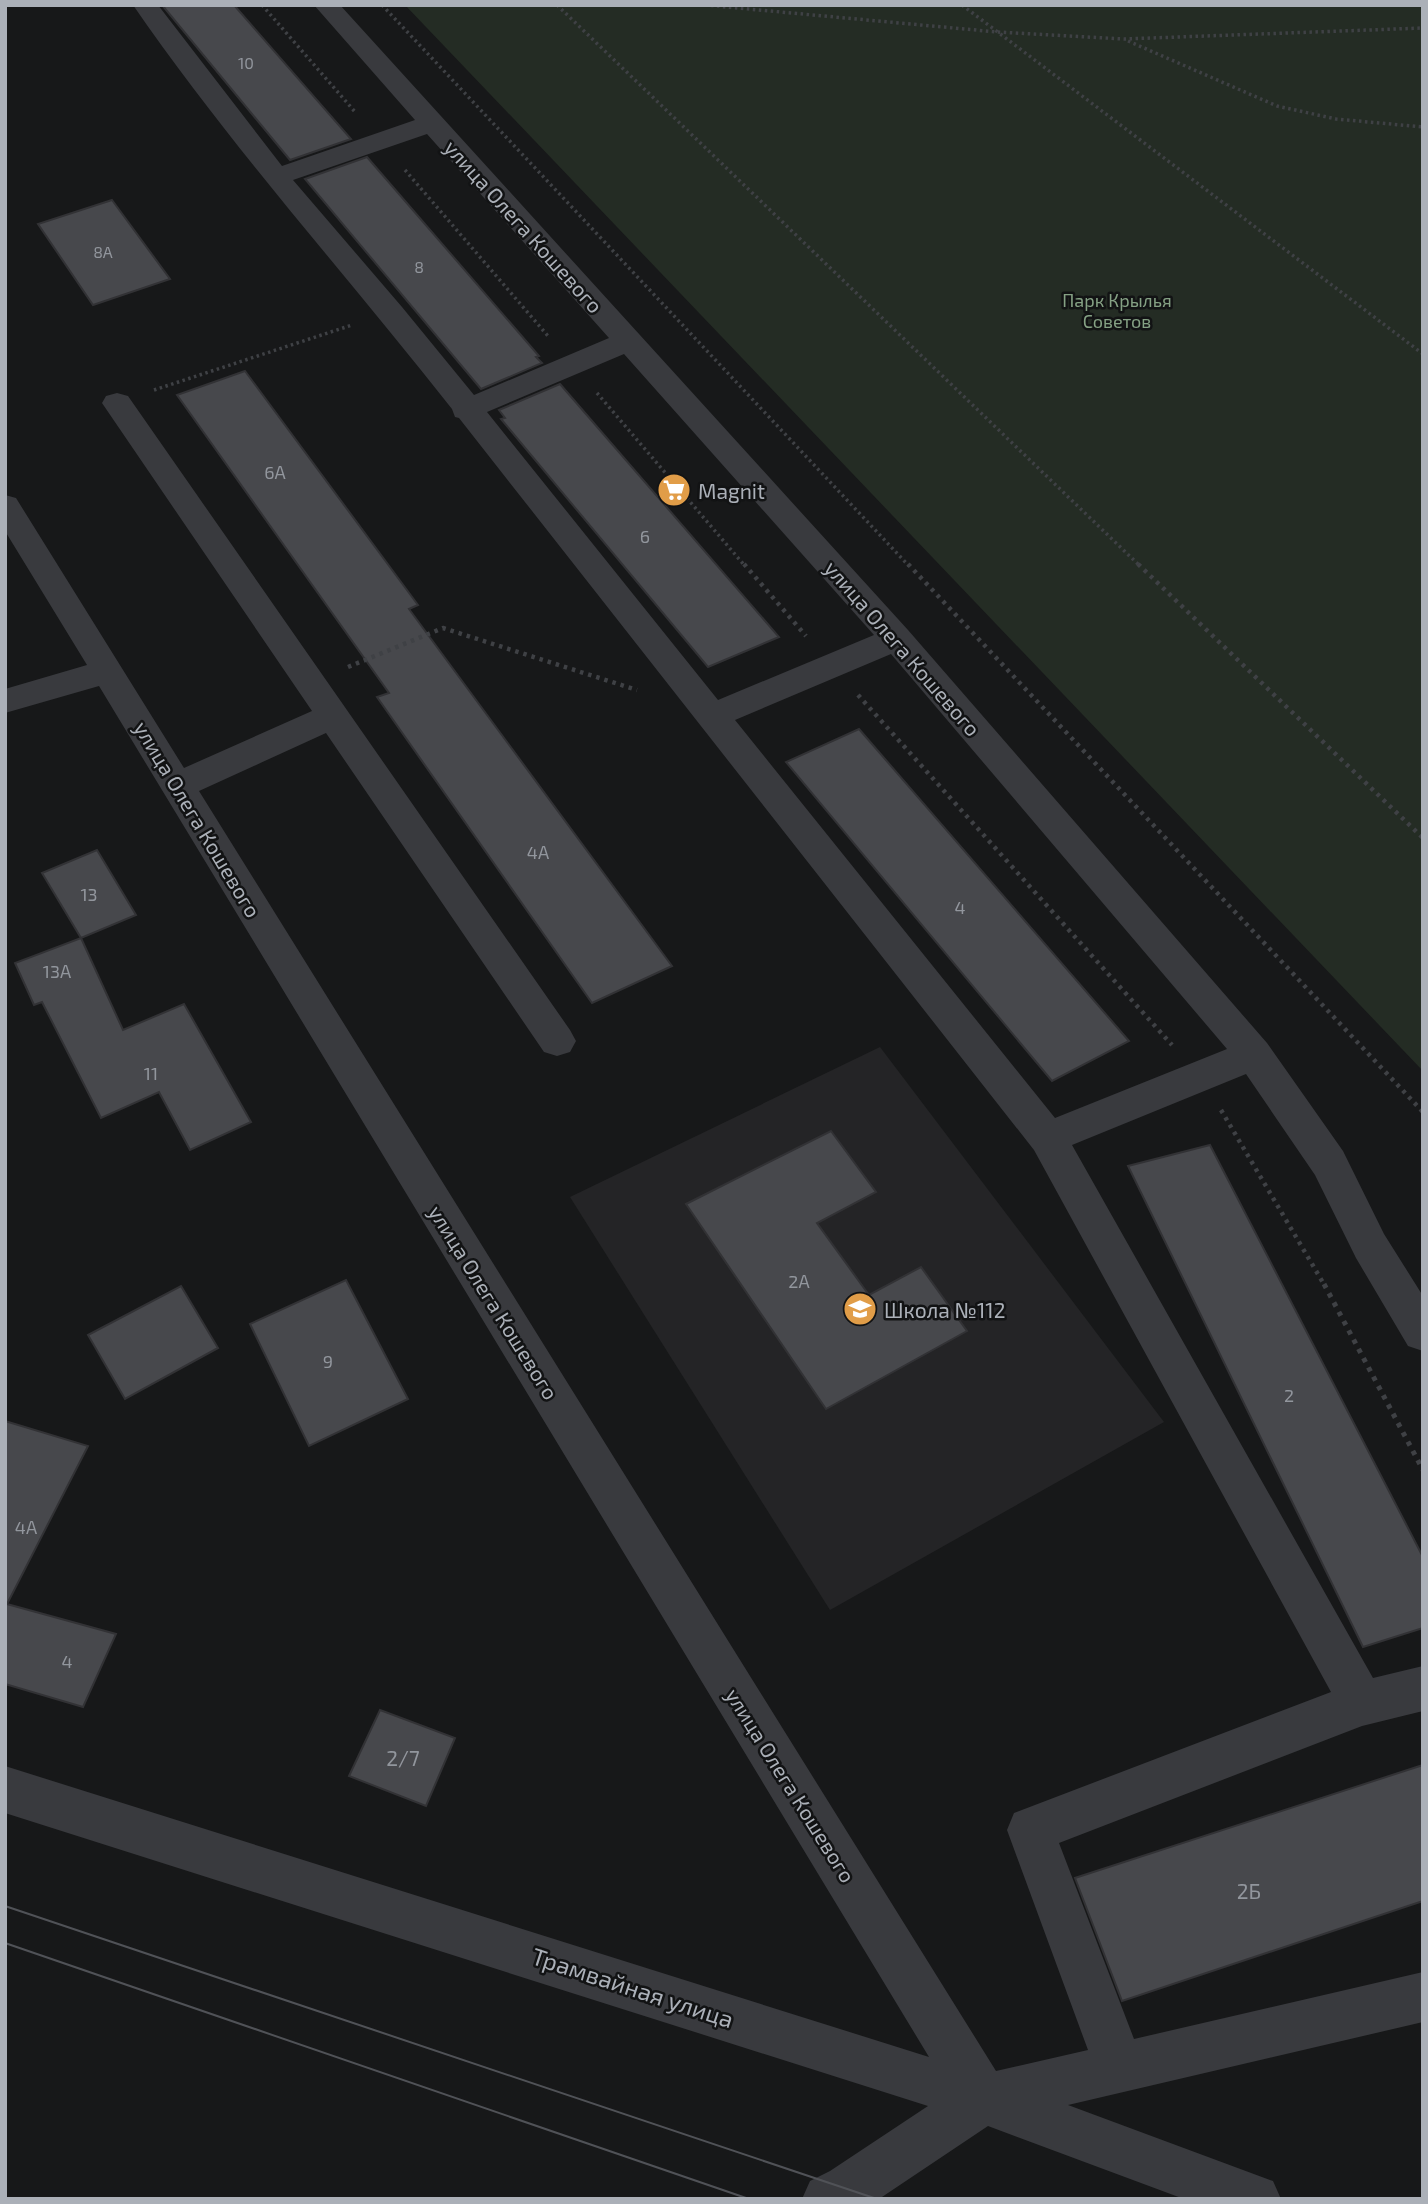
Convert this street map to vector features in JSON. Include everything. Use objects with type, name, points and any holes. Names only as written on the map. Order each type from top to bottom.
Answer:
[{"type":"street","points":[[145,5],[275,177],[392,313],[466,410],[714,715],[1048,1138],[1362,1703]]},
{"type":"street","name":"улица Олега Кошевого","points":[[326,5],[896,638],[1254,1054],[1329,1163],[1370,1245],[1423,1333]]},
{"type":"street","points":[[275,177],[432,123]]},
{"type":"street","points":[[466,410],[628,341]]},
{"type":"street","points":[[117,403],[312,682],[556,1041]]},
{"type":"street","name":"улица Олега Кошевого","points":[[5,505],[984,2099]]},
{"type":"street","points":[[714,715],[833,667],[896,638]]},
{"type":"street","points":[[5,701],[109,671]]},
{"type":"street","points":[[177,786],[334,715]]},
{"type":"street","points":[[1048,1138],[1254,1054]]},
{"type":"street","points":[[1119,2067],[1031,1830],[1362,1703],[1423,1688]]},
{"type":"street","name":"Трамвайная улица","points":[[5,1789],[984,2099],[1255,2199]]},
{"type":"street","points":[[828,2199],[848,2189],[984,2099],[1423,1997]]},
{"type":"path","points":[[262,5],[833,667],[1202,1077],[1315,1267],[1423,1470]]},
{"type":"path","points":[[382,5],[1423,1112]]},
{"type":"path","points":[[557,5],[1423,838]]},
{"type":"path","points":[[705,5],[997,32],[1124,39],[1423,27]]},
{"type":"path","points":[[961,5],[1423,354]]},
{"type":"path","points":[[1124,39],[1276,106],[1336,119],[1423,127]]},
{"type":"path","points":[[117,403],[392,313]]},
{"type":"path","points":[[312,682],[443,628],[714,715]]},
{"type":"shaded area","name":"Школа №112","points":[[880,1047],[1164,1422],[830,1610],[570,1197]]},
{"type":"green space","name":"Парк Крылья Советов","points":[[405,5],[1423,5],[1423,1071]]},
{"type":"building","points":[[162,5],[234,5],[351,139],[290,160]]},
{"type":"building","points":[[367,157],[539,356],[536,357],[542,363],[481,389],[305,179]]},
{"type":"building","points":[[112,200],[170,279],[93,305],[38,224]]},
{"type":"building","points":[[245,371],[418,605],[409,609],[672,966],[592,1003],[377,697],[389,693],[177,395]]},
{"type":"building","points":[[560,384],[779,637],[708,667],[501,419],[505,418],[499,410]]},
{"type":"building","points":[[859,729],[1129,1041],[1052,1081],[786,762]]},
{"type":"building","points":[[97,850],[136,915],[81,938],[42,873]]},
{"type":"building","points":[[81,938],[123,1030],[184,1004],[251,1122],[190,1150],[159,1092],[101,1118],[42,1002],[34,1005],[15,963]]},
{"type":"building","points":[[831,1131],[876,1192],[817,1223],[869,1295],[921,1267],[967,1331],[826,1409],[686,1204]]},
{"type":"building","points":[[1210,1145],[1423,1557],[1423,1628],[1363,1647],[1128,1166]]},
{"type":"building","points":[[346,1280],[408,1399],[309,1446],[250,1324]]},
{"type":"building","points":[[181,1286],[218,1348],[125,1399],[88,1335]]},
{"type":"building","points":[[5,1421],[88,1446],[7,1604],[116,1634],[83,1707],[5,1684]]},
{"type":"building","points":[[380,1710],[455,1738],[426,1806],[349,1776]]},
{"type":"building","points":[[1423,1765],[1423,1901],[1122,2001],[1075,1878]]},
{"type":"tram line","points":[[5,1906],[877,2199]]},
{"type":"tram line","points":[[5,1943],[749,2199]]},
{"type":"place","name":"Magnit","points":[[674,490]]},
{"type":"place","name":"Школа №112","points":[[860,1309]]}]
